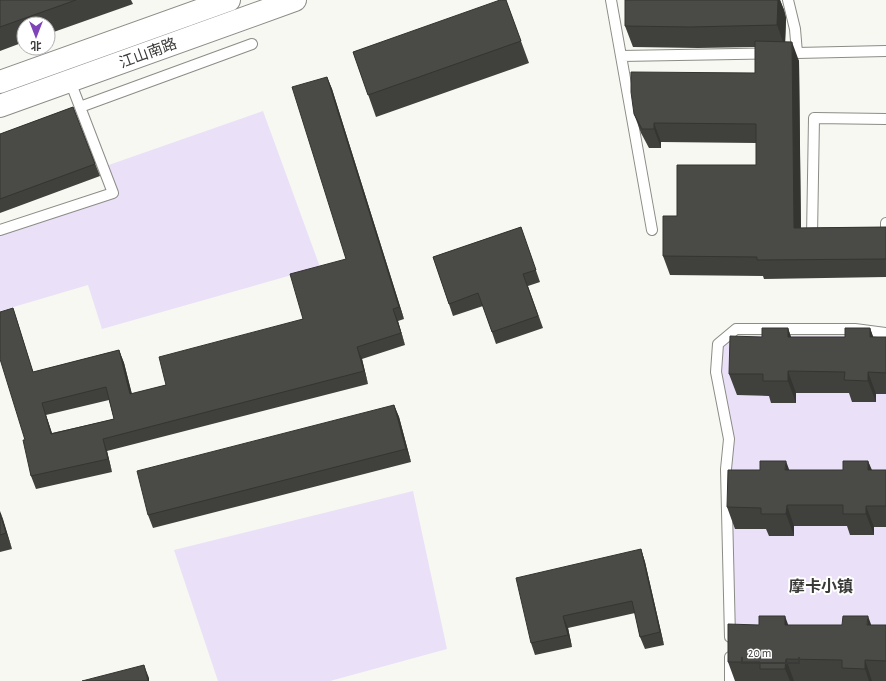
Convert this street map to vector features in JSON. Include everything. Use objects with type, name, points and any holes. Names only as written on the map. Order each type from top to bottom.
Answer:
[{"type":"street","name":"江山南路","points":[[0,106],[295,0]]},
{"type":"street","name":"江山南路","points":[[0,82],[224,1]]},
{"type":"lane","points":[[611,0],[652,230]]},
{"type":"lane","points":[[788,0],[795,29],[797,53]]},
{"type":"lane","points":[[80,107],[252,44]]},
{"type":"lane","points":[[621,56],[886,51]]},
{"type":"lane","points":[[0,230],[113,193],[70,81]]},
{"type":"lane","points":[[826,236],[812,236],[814,118],[886,119]]},
{"type":"lane","points":[[871,237],[886,238],[886,223]]},
{"type":"lane","points":[[730,681],[726,469],[729,439],[716,372],[718,344],[736,329],[855,329],[886,333]]},
{"type":"shaded area","points":[[263,111],[320,267],[102,329],[88,285],[0,311],[0,230],[112,193],[103,167]]},
{"type":"shaded area","points":[[736,329],[886,333],[886,681],[730,681],[729,439],[716,372],[718,344]]},
{"type":"shaded area","points":[[413,491],[447,649],[330,681],[218,681],[174,550]]},
{"type":"building","points":[[0,0],[76,0],[31,16],[16,16],[16,21],[0,27]]},
{"type":"building","points":[[500,0],[506,0],[521,41],[368,95],[353,52]]},
{"type":"building","points":[[625,0],[778,0],[777,25],[690,27],[625,26]]},
{"type":"building","points":[[755,41],[792,42],[794,228],[886,227],[886,259],[757,260],[757,257],[663,256],[663,216],[677,216],[677,165],[756,165],[756,124],[654,123],[654,129],[642,129],[634,114],[631,92],[631,72],[755,73]]},
{"type":"building","points":[[327,77],[399,307],[393,309],[401,333],[357,347],[364,371],[103,439],[108,459],[31,476],[23,440],[25,440],[0,359],[0,312],[13,308],[33,372],[119,350],[130,394],[166,385],[159,357],[303,319],[290,274],[346,259],[292,87]],"holes":[[[106,387],[114,419],[51,434],[42,403]]]},
{"type":"building","points":[[73,107],[95,164],[0,199],[0,134]]},
{"type":"building","points":[[521,227],[536,270],[523,274],[538,316],[492,332],[478,293],[449,304],[433,257]]},
{"type":"building","points":[[762,328],[788,328],[788,337],[845,337],[845,328],[870,328],[870,337],[886,337],[886,373],[868,372],[868,381],[844,380],[845,372],[788,371],[788,381],[763,381],[763,374],[729,374],[730,336],[762,337]]},
{"type":"building","points":[[394,405],[406,449],[148,515],[137,471]]},
{"type":"building","points":[[760,461],[786,461],[785,470],[843,470],[843,461],[868,461],[868,470],[886,470],[886,506],[866,506],[866,514],[843,514],[843,505],[787,505],[786,514],[761,514],[761,508],[727,507],[728,470],[760,470]]},
{"type":"building","points":[[0,513],[6,533],[0,535]]},
{"type":"building","points":[[641,549],[660,632],[640,637],[632,601],[563,616],[568,635],[531,643],[516,578]]},
{"type":"building","points":[[759,616],[785,616],[785,625],[842,625],[843,616],[868,616],[867,625],[886,625],[886,661],[865,660],[865,669],[842,668],[842,660],[786,659],[785,669],[760,669],[760,662],[728,662],[728,624],[759,625]]},
{"type":"building","points":[[144,665],[148,681],[82,681]]},
{"type":"district","name":"摩卡小镇","points":[[821,586]]}]
